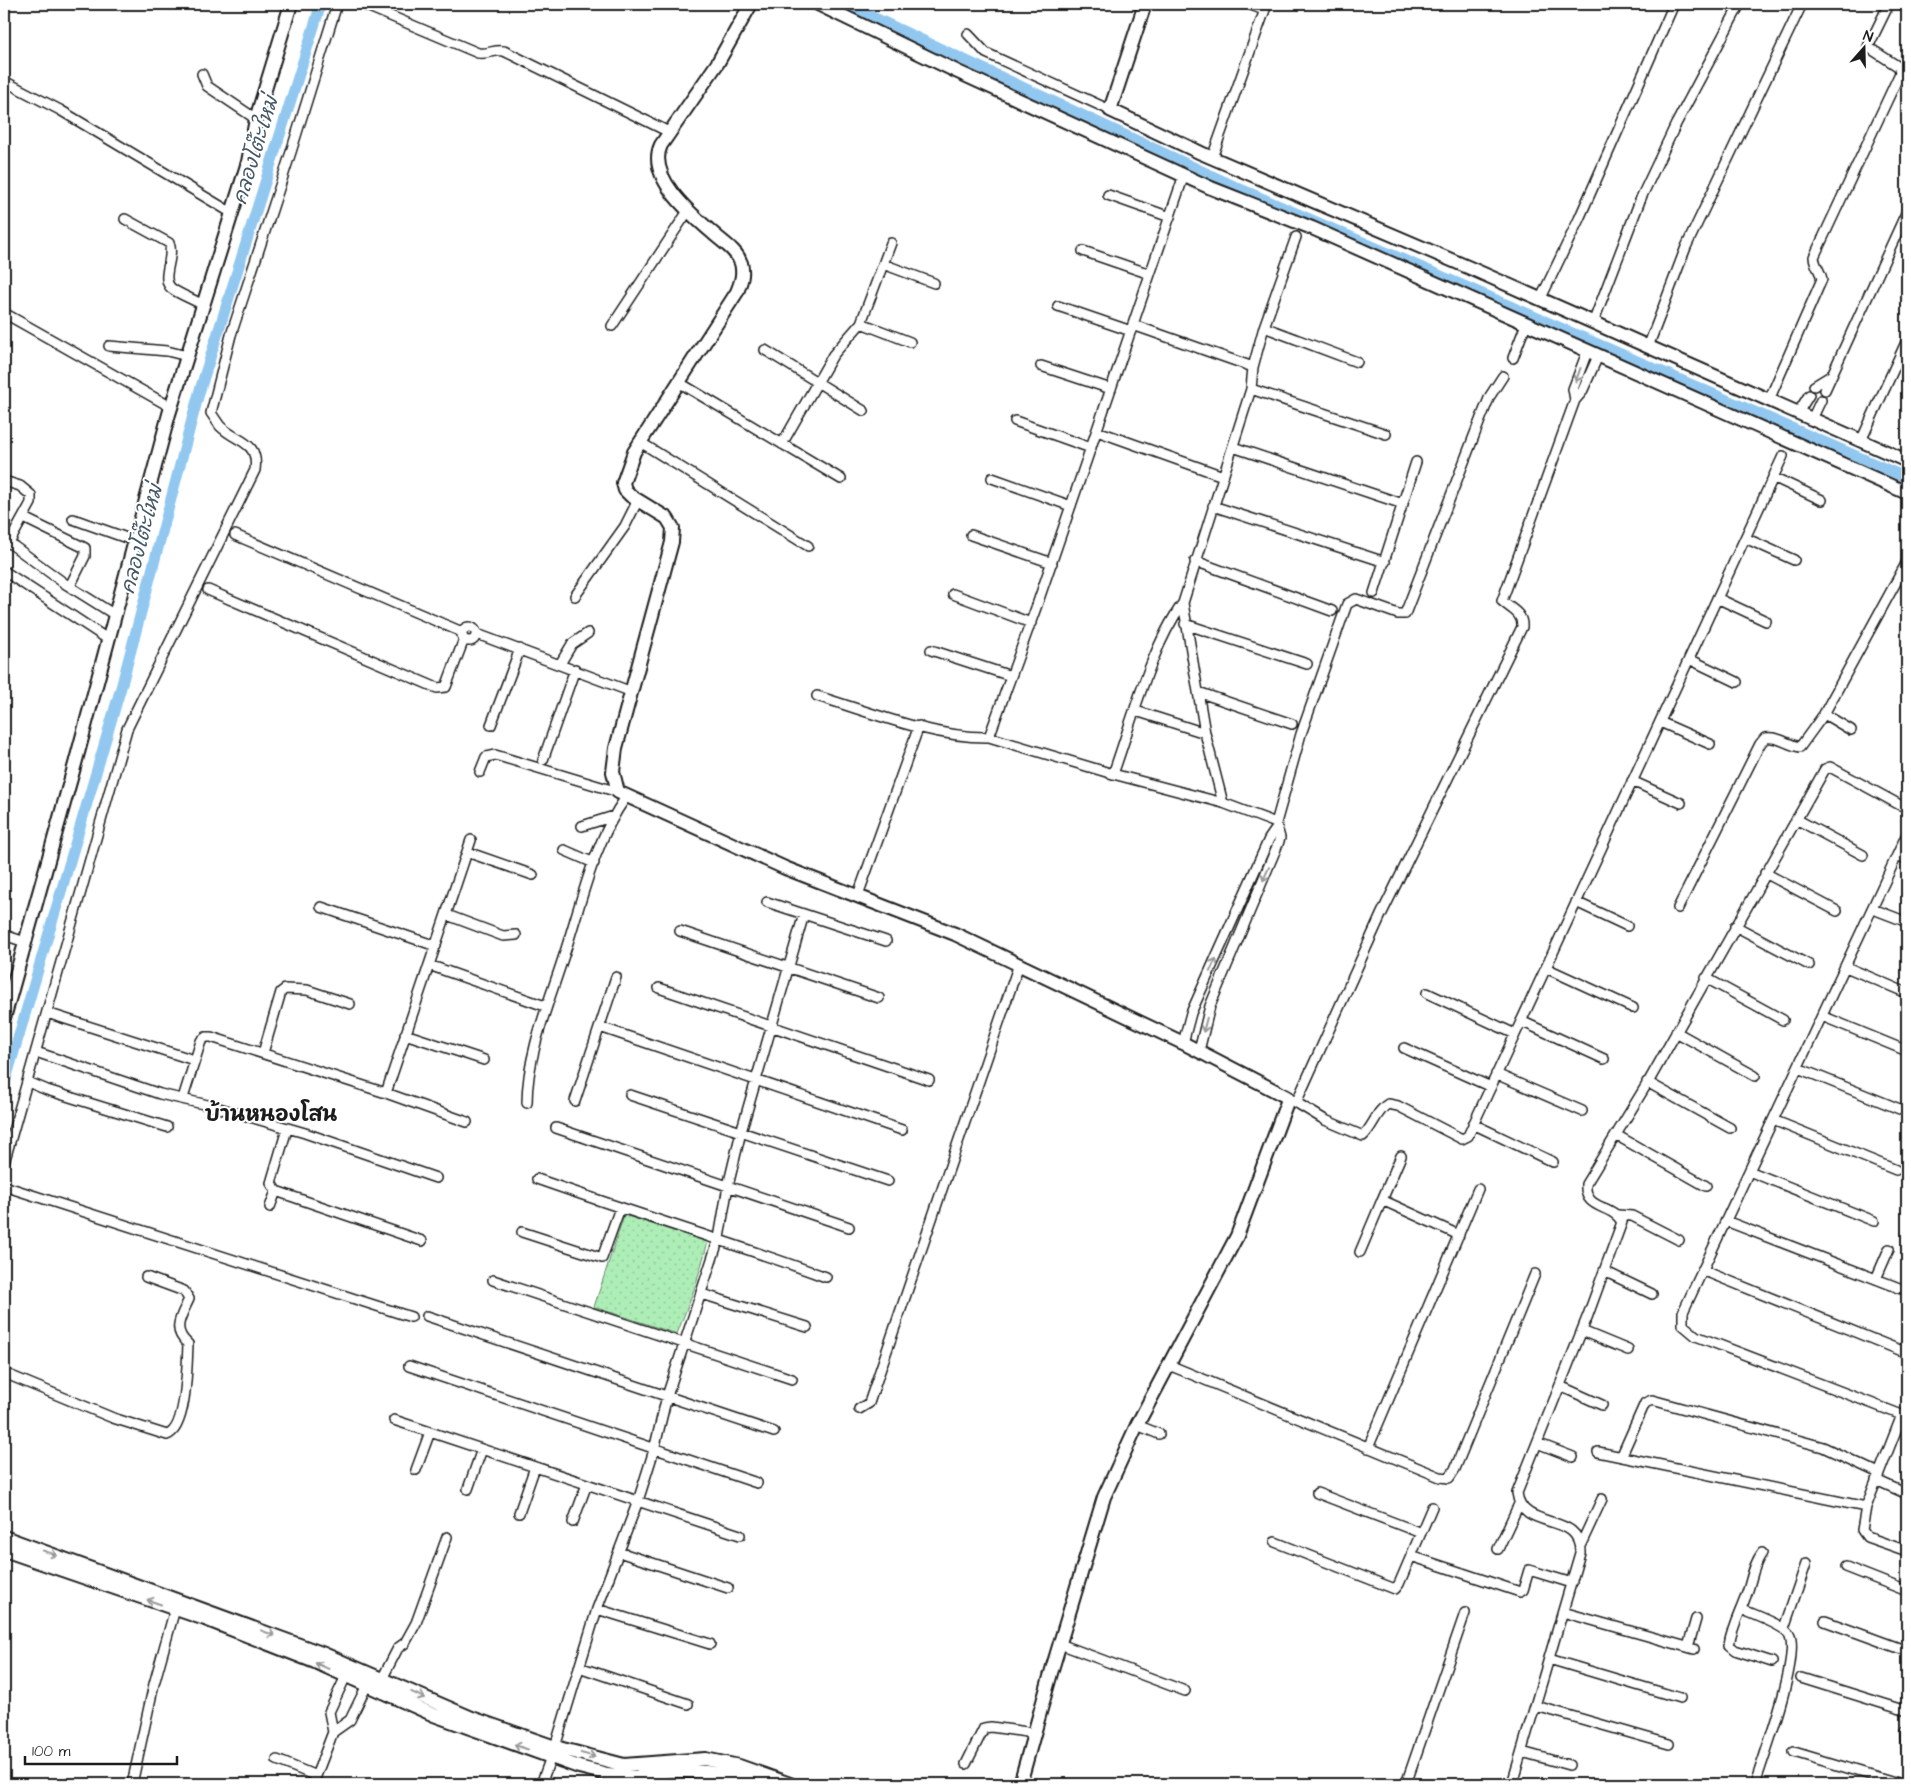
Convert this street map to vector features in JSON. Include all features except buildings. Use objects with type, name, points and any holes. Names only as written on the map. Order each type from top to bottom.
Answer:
[{"type":"street","points":[[4,1018],[109,640],[171,407],[248,162],[256,119],[291,4]]},
{"type":"street","points":[[4,1163],[127,730],[255,470],[256,460],[252,447],[221,427],[211,413],[231,334],[292,152],[337,4]]},
{"type":"street","points":[[362,4],[478,53],[485,55],[500,50],[504,51],[669,132]]},
{"type":"street","points":[[527,1103],[529,1072],[546,1006],[594,863],[622,794],[613,772],[616,748],[672,542],[673,528],[667,518],[625,490],[623,483],[634,452],[737,292],[743,277],[738,257],[688,211],[667,184],[657,165],[658,152],[669,132],[717,64],[751,4]]},
{"type":"street","points":[[818,4],[958,72],[1184,176],[1312,228],[1907,493]]},
{"type":"street","points":[[1110,110],[1144,4]]},
{"type":"street","points":[[1212,158],[1265,7],[1248,4]]},
{"type":"street","points":[[1540,300],[1579,219],[1674,4]]},
{"type":"street","points":[[1593,323],[1641,198],[1676,124],[1740,4]]},
{"type":"street","points":[[1648,347],[1698,220],[1802,4]]},
{"type":"street","points":[[1769,400],[1822,279],[1821,272],[1815,265],[1814,257],[1900,73],[1899,67],[1868,47],[1889,4]]},
{"type":"street","points":[[968,34],[986,52],[1212,158],[1907,461]]},
{"type":"street","points":[[202,74],[207,86],[256,119]]},
{"type":"street","points":[[4,80],[60,110],[232,213]]},
{"type":"street","points":[[989,737],[1052,563],[1184,176]]},
{"type":"street","points":[[1108,196],[1170,217]]},
{"type":"street","points":[[612,326],[688,211]]},
{"type":"street","points":[[1825,390],[1907,211]]},
{"type":"street","points":[[125,219],[169,243],[172,250],[166,280],[170,287],[202,304]]},
{"type":"street","points":[[1113,774],[1157,651],[1174,616],[1183,603],[1233,447],[1250,389],[1253,367],[1264,327],[1296,237]]},
{"type":"street","points":[[782,444],[834,355],[861,323],[891,243]]},
{"type":"street","points":[[1083,251],[1150,274]]},
{"type":"street","points":[[884,264],[934,283]]},
{"type":"street","points":[[1058,306],[1253,367]]},
{"type":"street","points":[[4,313],[101,370],[171,407]]},
{"type":"street","points":[[861,323],[910,342]]},
{"type":"street","points":[[1513,358],[1526,324]]},
{"type":"street","points":[[1264,327],[1358,362]]},
{"type":"street","points":[[1861,441],[1907,340]]},
{"type":"street","points":[[109,346],[167,351],[187,356]]},
{"type":"street","points":[[765,350],[864,411]]},
{"type":"street","points":[[1020,1784],[1104,1496],[1137,1425],[1237,1236],[1287,1102],[1292,1100],[1522,627],[1522,620],[1519,614],[1502,601],[1575,400],[1573,389],[1592,354]]},
{"type":"street","points":[[1041,366],[1111,389]]},
{"type":"street","points":[[1814,386],[1832,375]]},
{"type":"street","points":[[1183,1043],[1191,1014],[1276,826],[1301,734],[1347,604],[1356,599],[1398,614],[1405,614],[1490,396],[1503,376]]},
{"type":"street","points":[[680,383],[841,479]]},
{"type":"street","points":[[1250,389],[1386,434]]},
{"type":"street","points":[[1798,413],[1809,395]]},
{"type":"street","points":[[1812,419],[1821,400]]},
{"type":"street","points":[[1015,421],[1091,448]]},
{"type":"street","points":[[1097,431],[1223,476]]},
{"type":"street","points":[[640,442],[808,546]]},
{"type":"street","points":[[1233,447],[1402,504]]},
{"type":"street","points":[[480,772],[486,757],[494,755],[622,794],[786,868],[956,934],[1183,1043],[1292,1100],[1325,1120],[1363,1136],[1371,1129],[1384,1106],[1388,1104],[1398,1106],[1462,1139],[1468,1136],[1474,1124],[1784,456]]},
{"type":"street","points":[[1374,593],[1416,462]]},
{"type":"street","points":[[992,478],[1071,506]]},
{"type":"street","points":[[1774,478],[1822,500]]},
{"type":"street","points":[[4,481],[20,486],[31,495],[31,503],[24,518],[6,541],[115,615]]},
{"type":"street","points":[[576,596],[625,526],[638,500]]},
{"type":"street","points":[[1214,506],[1384,562]]},
{"type":"street","points":[[24,518],[85,548],[85,556],[70,586]]},
{"type":"street","points":[[73,519],[135,541]]},
{"type":"street","points":[[971,534],[1052,563]]},
{"type":"street","points":[[234,535],[463,635]]},
{"type":"street","points":[[1745,538],[1794,560]]},
{"type":"street","points":[[1195,561],[1332,611]]},
{"type":"street","points":[[1678,908],[1760,744],[1765,738],[1773,737],[1792,746],[1800,747],[1824,714],[1907,562]]},
{"type":"street","points":[[4,570],[109,640]]},
{"type":"street","points":[[208,590],[437,688],[446,687],[463,635],[467,627],[472,627],[477,634],[632,692]]},
{"type":"street","points":[[953,594],[1031,622]]},
{"type":"street","points":[[1717,598],[1766,621]]},
{"type":"street","points":[[1183,603],[1185,624],[1206,733],[1223,803]]},
{"type":"street","points":[[1185,624],[1307,664]]},
{"type":"street","points":[[560,664],[572,644],[588,632]]},
{"type":"street","points":[[491,725],[520,649]]},
{"type":"street","points":[[931,650],[1011,676]]},
{"type":"street","points":[[1689,659],[1737,682]]},
{"type":"street","points":[[543,760],[574,669]]},
{"type":"street","points":[[1198,692],[1292,724]]},
{"type":"street","points":[[817,696],[919,726],[973,737],[989,737],[1113,774],[1223,803],[1276,826],[1280,838],[1278,844],[1210,1006],[1199,1051]]},
{"type":"street","points":[[1136,711],[1206,733]]},
{"type":"street","points":[[1824,714],[1851,730]]},
{"type":"street","points":[[1660,722],[1710,744]]},
{"type":"street","points":[[858,895],[919,726]]},
{"type":"street","points":[[1679,1240],[1632,1216],[1618,1215],[1589,1200],[1586,1194],[1586,1184],[1648,1082],[1765,873],[1827,767],[1900,805]]},
{"type":"street","points":[[1632,781],[1681,803]]},
{"type":"street","points":[[582,826],[614,816]]},
{"type":"street","points":[[1796,819],[1863,855]]},
{"type":"street","points":[[1907,834],[1683,1312],[1683,1326],[1696,1336],[1904,1416],[1866,1507],[1862,1530],[1863,1534],[1907,1551]]},
{"type":"street","points":[[386,1093],[471,840]]},
{"type":"street","points":[[564,850],[594,863]]},
{"type":"street","points":[[467,852],[533,875]]},
{"type":"street","points":[[1897,856],[1907,860]]},
{"type":"street","points":[[1765,873],[1837,911]]},
{"type":"street","points":[[767,902],[886,941]]},
{"type":"street","points":[[1576,902],[1627,926]]},
{"type":"street","points":[[321,907],[436,946]]},
{"type":"street","points":[[1873,909],[1907,922]]},
{"type":"street","points":[[447,914],[503,936],[516,935]]},
{"type":"street","points":[[541,1784],[553,1752],[597,1609],[638,1501],[654,1450],[667,1396],[719,1238],[728,1186],[741,1132],[804,914]]},
{"type":"street","points":[[1735,926],[1809,965]]},
{"type":"street","points":[[680,931],[879,998]]},
{"type":"street","points":[[4,935],[25,942]]},
{"type":"street","points":[[859,1409],[869,1403],[875,1388],[910,1278],[1019,964]]},
{"type":"street","points":[[429,965],[546,1006]]},
{"type":"street","points":[[1846,967],[1907,993]]},
{"type":"street","points":[[1546,968],[1633,1008]]},
{"type":"street","points":[[575,1102],[616,977]]},
{"type":"street","points":[[1706,978],[1783,1020]]},
{"type":"street","points":[[659,988],[773,1025],[929,1080]]},
{"type":"street","points":[[263,1053],[281,992],[285,989],[307,990],[350,1004]]},
{"type":"street","points":[[1427,993],[1515,1034]]},
{"type":"street","points":[[47,1013],[194,1060]]},
{"type":"street","points":[[1822,1016],[1907,1051]]},
{"type":"street","points":[[1521,1021],[1604,1059]]},
{"type":"street","points":[[600,1027],[902,1130]]},
{"type":"street","points":[[1676,1032],[1755,1076]]},
{"type":"street","points":[[405,1034],[484,1060]]},
{"type":"street","points":[[183,1098],[201,1041],[206,1036],[386,1093],[467,1122]]},
{"type":"street","points":[[1404,1048],[1491,1086]]},
{"type":"street","points":[[36,1052],[160,1094],[183,1098],[322,1138],[436,1178]]},
{"type":"street","points":[[1798,1068],[1907,1112]]},
{"type":"street","points":[[1496,1074],[1582,1111]]},
{"type":"street","points":[[28,1082],[47,1090],[167,1128]]},
{"type":"street","points":[[1648,1082],[1730,1128]]},
{"type":"street","points":[[630,1095],[888,1181]]},
{"type":"street","points":[[1773,1120],[1896,1170]]},
{"type":"street","points":[[1474,1124],[1553,1162]]},
{"type":"street","points":[[556,1128],[849,1227]]},
{"type":"street","points":[[287,1129],[271,1183],[276,1191],[422,1242]]},
{"type":"street","points":[[1616,1135],[1706,1186]]},
{"type":"street","points":[[1360,1252],[1401,1156]]},
{"type":"street","points":[[1749,1171],[1874,1221]]},
{"type":"street","points":[[537,1179],[620,1208],[719,1238],[826,1277]]},
{"type":"street","points":[[4,1186],[411,1317]]},
{"type":"street","points":[[1368,1448],[1478,1189]]},
{"type":"street","points":[[270,1207],[276,1191]]},
{"type":"street","points":[[1382,1200],[1458,1235]]},
{"type":"street","points":[[522,1232],[602,1258],[620,1208]]},
{"type":"street","points":[[1581,1544],[1579,1537],[1571,1530],[1527,1512],[1519,1504],[1517,1493],[1582,1331],[1622,1222],[1618,1215]]},
{"type":"street","points":[[1726,1221],[1907,1291]]},
{"type":"street","points":[[1876,1280],[1889,1249]]},
{"type":"street","points":[[1702,1270],[1905,1353],[1907,1342]]},
{"type":"street","points":[[1604,1271],[1652,1294]]},
{"type":"street","points":[[1169,1366],[1440,1477],[1449,1478],[1455,1469],[1535,1274]]},
{"type":"street","points":[[4,1373],[113,1418],[167,1435],[172,1433],[179,1422],[185,1384],[188,1344],[179,1336],[177,1329],[188,1299],[184,1292],[146,1277]]},
{"type":"street","points":[[494,1280],[792,1379]]},
{"type":"street","points":[[702,1294],[807,1327]]},
{"type":"street","points":[[427,1316],[774,1432]]},
{"type":"street","points":[[1582,1331],[1628,1350]]},
{"type":"street","points":[[409,1366],[654,1450],[757,1483]]},
{"type":"street","points":[[1560,1386],[1602,1405]]},
{"type":"street","points":[[1621,1457],[1645,1403],[1652,1400],[1823,1447],[1907,1494]]},
{"type":"street","points":[[394,1420],[740,1536]]},
{"type":"street","points":[[1137,1425],[1159,1434]]},
{"type":"street","points":[[416,1470],[430,1432]]},
{"type":"street","points":[[1537,1443],[1573,1457]]},
{"type":"street","points":[[468,1489],[482,1449]]},
{"type":"street","points":[[1598,1452],[1866,1507]]},
{"type":"street","points":[[519,1513],[534,1467]]},
{"type":"street","points":[[573,1522],[587,1484]]},
{"type":"street","points":[[1317,1493],[1421,1533]]},
{"type":"street","points":[[1512,1784],[1572,1584],[1581,1544],[1602,1499]]},
{"type":"street","points":[[1498,1549],[1519,1504]]},
{"type":"street","points":[[1275,1542],[1395,1589],[1399,1584],[1432,1507]]},
{"type":"street","points":[[4,1537],[324,1654],[607,1774],[635,1777],[670,1771],[706,1772],[735,1777],[756,1784]]},
{"type":"street","points":[[382,1679],[398,1648],[405,1644],[416,1623],[446,1537]]},
{"type":"street","points":[[4,1550],[214,1622],[434,1714],[553,1752],[624,1765],[705,1759],[739,1766],[790,1784]]},
{"type":"street","points":[[619,1552],[728,1588]]},
{"type":"street","points":[[1762,1553],[1756,1560],[1741,1609],[1730,1635],[1729,1645],[1735,1650],[1772,1662]]},
{"type":"street","points":[[1411,1556],[1520,1592],[1523,1590],[1529,1570],[1572,1584]]},
{"type":"street","points":[[1784,1628],[1806,1564]]},
{"type":"street","points":[[1846,1568],[1907,1591]]},
{"type":"street","points":[[132,1784],[154,1684],[175,1609]]},
{"type":"street","points":[[597,1609],[710,1644]]},
{"type":"street","points":[[1741,1609],[1784,1628],[1790,1636],[1790,1662],[1781,1702],[1755,1784]]},
{"type":"street","points":[[1563,1612],[1691,1648],[1696,1620]]},
{"type":"street","points":[[1406,1784],[1465,1614]]},
{"type":"street","points":[[1825,1621],[1907,1651]]},
{"type":"street","points":[[1060,1644],[1185,1691]]},
{"type":"street","points":[[1549,1659],[1680,1698]]},
{"type":"street","points":[[579,1667],[688,1704]]},
{"type":"street","points":[[277,1760],[314,1780],[333,1732],[330,1712],[346,1676]]},
{"type":"street","points":[[1801,1678],[1907,1711]]},
{"type":"street","points":[[333,1732],[350,1720],[367,1685]]},
{"type":"street","points":[[1536,1706],[1669,1744]]},
{"type":"street","points":[[966,1764],[984,1728],[992,1727],[1034,1733]]},
{"type":"street","points":[[1906,1731],[1907,1755]]},
{"type":"street","points":[[1522,1752],[1569,1765]]},
{"type":"street","points":[[1794,1752],[1901,1784]]},
{"type":"green space","points":[[624,1215],[708,1242],[695,1287],[677,1334],[594,1307]]},
{"type":"waterway","name":"คลองโต๊ะใหม่","points":[[4,1086],[122,684],[199,393],[321,4]]},
{"type":"waterway","points":[[845,4],[1238,188],[1907,478]]},
{"type":"district","name":"บ้านหนองโสน","points":[[271,1114]]}]
